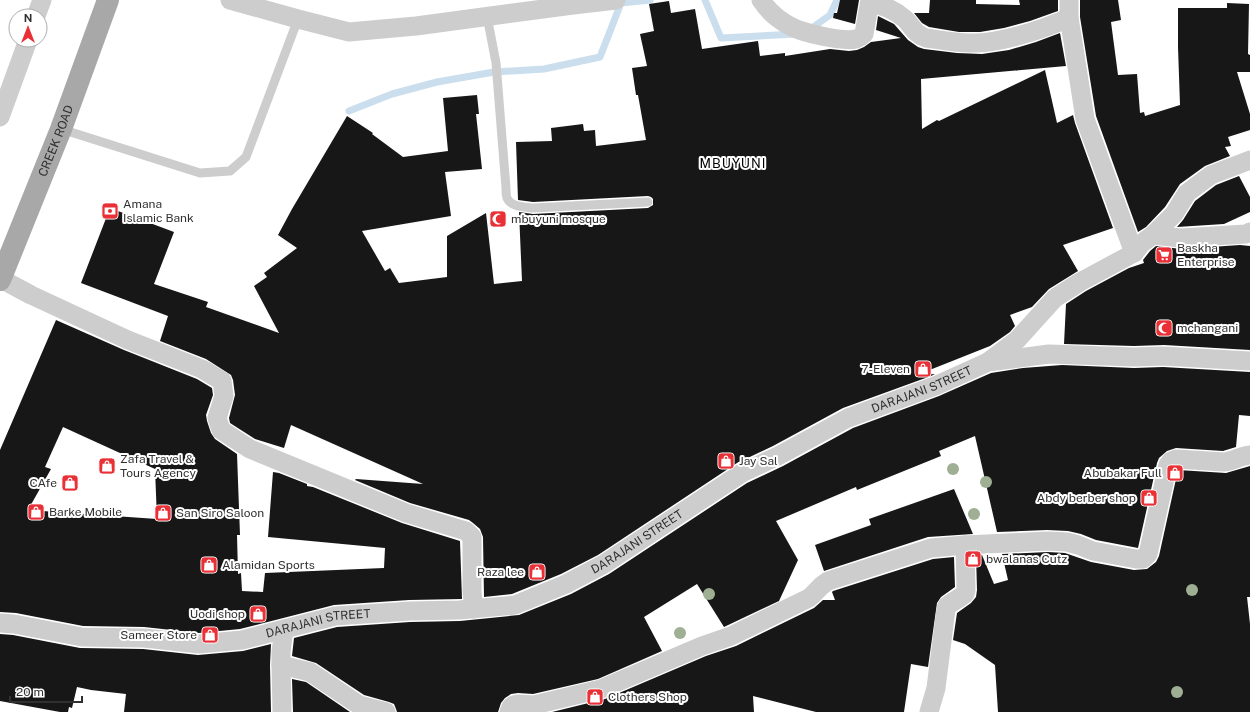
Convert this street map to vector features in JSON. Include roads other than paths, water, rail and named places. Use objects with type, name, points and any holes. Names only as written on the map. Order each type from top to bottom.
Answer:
[{"type":"main road","name":"CREEK ROAD","points":[[0,279],[5,251],[62,129],[108,0]]},
{"type":"street","points":[[230,0],[348,32],[416,26],[616,0]]},
{"type":"street","points":[[760,0],[776,17],[792,27],[820,36],[844,39],[856,39],[860,37],[864,34],[870,2],[890,8],[905,19],[919,36],[970,43],[1001,40],[1057,24],[1069,9]]},
{"type":"street","points":[[1069,9],[1085,119],[1134,253]]},
{"type":"street","points":[[0,117],[25,48]]},
{"type":"street","points":[[988,362],[1017,340],[1055,298],[1080,282],[1134,253],[1142,243],[1155,236],[1174,214],[1187,193],[1210,174],[1250,160]]},
{"type":"street","points":[[1155,236],[1180,238],[1246,234],[1250,232]]},
{"type":"street","points":[[0,279],[128,340],[202,369],[222,381],[224,396],[217,418],[221,430],[250,448],[406,513],[466,531],[472,538],[472,592],[474,609]]},
{"type":"street","name":"DARAJANI STREET","points":[[0,623],[14,624],[82,637],[144,638],[199,644],[242,640],[335,616],[410,611],[474,609],[514,605],[566,584],[604,564],[742,473],[778,456],[848,418],[935,386],[988,362],[1049,354],[1134,357],[1163,356],[1250,362]]},
{"type":"street","points":[[509,712],[511,706],[514,704],[534,705],[601,689],[702,646],[731,636],[809,598],[820,586],[828,581],[931,548],[1010,542],[1048,541],[1067,542],[1109,555],[1143,559],[1148,554],[1164,479],[1168,465],[1171,461],[1176,459],[1224,462],[1250,455]]},
{"type":"street","points":[[929,712],[936,688],[946,609],[947,606],[965,594],[966,590],[965,545]]},
{"type":"street","points":[[282,712],[281,652],[284,629]]},
{"type":"street","points":[[281,665],[310,672],[359,704],[386,712]]},
{"type":"lane","points":[[487,16],[496,63],[507,198],[512,203],[520,207],[533,208],[648,202]]},
{"type":"lane","points":[[62,129],[200,172],[230,171],[246,156],[298,19]]},
{"type":"waterway","points":[[349,111],[392,94],[437,82],[494,72],[544,69],[600,57],[621,3],[650,0]]},
{"type":"waterway","points":[[705,0],[721,38],[796,34]]},
{"type":"waterway","points":[[809,30],[830,15],[837,0]]},
{"type":"place","name":"Amana Islamic Bank","points":[[110,211]]},
{"type":"place","name":"mbuyuni mosque","points":[[498,219]]},
{"type":"place","name":"Baskha Enterprise","points":[[1164,255]]},
{"type":"place","name":"mchangani","points":[[1164,328]]},
{"type":"place","name":"7-Eleven","points":[[923,369]]},
{"type":"place","name":"Jay Sal","points":[[726,461]]},
{"type":"place","name":"Zafa Travel & Tours Agency","points":[[107,466]]},
{"type":"place","name":"Abubakar Full","points":[[1175,473]]},
{"type":"place","name":"CAfe","points":[[70,483]]},
{"type":"place","name":"Abdy berber shop","points":[[1149,498]]},
{"type":"place","name":"Barke Mobile","points":[[36,512]]},
{"type":"place","name":"San Siro Saloon","points":[[163,513]]},
{"type":"place","name":"bwalanas Cutz","points":[[973,559]]},
{"type":"place","name":"Alamidan Sports","points":[[209,565]]},
{"type":"place","name":"Raza lee","points":[[537,572]]},
{"type":"place","name":"Uodi shop","points":[[258,614]]},
{"type":"place","name":"Sameer Store","points":[[210,635]]},
{"type":"place","name":"Clothers Shop","points":[[595,697]]},
{"type":"district","name":"MBUYUNI","points":[[733,163]]}]
